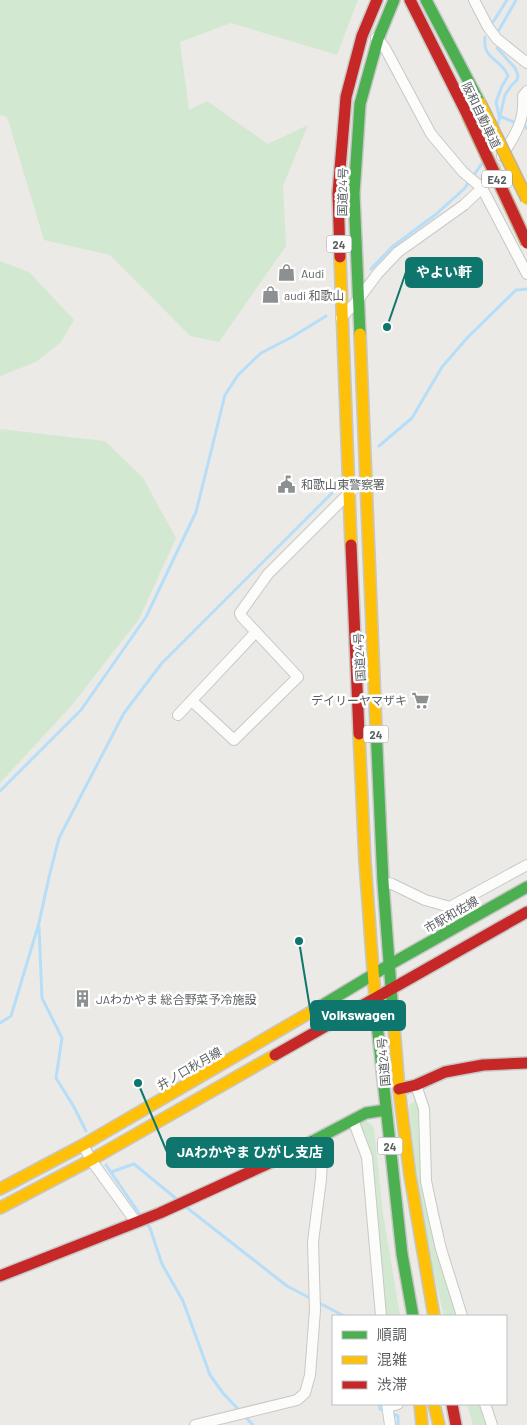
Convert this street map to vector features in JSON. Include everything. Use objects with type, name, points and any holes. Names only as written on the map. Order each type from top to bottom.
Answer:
[{"type":"main road","name":"国道24号","points":[[377,0],[362,36],[346,97],[338,193],[341,318],[364,852],[374,1000],[402,1254],[413,1315]]},
{"type":"main road","name":"国道24号","points":[[394,0],[378,38],[360,104],[354,194],[383,882],[399,1089],[410,1176],[434,1315]]},
{"type":"main road","name":"阪和自動車道","points":[[410,0],[468,116],[527,242]]},
{"type":"main road","name":"阪和自動車道","points":[[426,0],[480,103],[527,200]]},
{"type":"main road","name":"市駅和佐線","points":[[389,965],[527,887]]},
{"type":"main road","points":[[0,1208],[91,1160],[527,912]]},
{"type":"main road","name":"井ノ口秋月線","points":[[0,1190],[83,1145],[389,965]]},
{"type":"main road","points":[[399,1089],[416,1085],[445,1072],[483,1065],[527,1063]]},
{"type":"main road","points":[[0,1276],[136,1222],[267,1164],[366,1113],[386,1110]]},
{"type":"main road","points":[[420,1405],[422,1425]]},
{"type":"main road","points":[[434,1405],[439,1425]]},
{"type":"main road","points":[[452,1405],[456,1424]]},
{"type":"street","points":[[474,0],[488,27],[497,39],[527,63]]},
{"type":"street","points":[[362,36],[378,38],[385,48],[431,134],[463,172],[480,186],[527,274]]},
{"type":"street","points":[[341,318],[398,252],[464,205],[480,186],[515,136],[524,112],[523,96],[527,91]]},
{"type":"street","points":[[192,701],[234,740],[298,677],[255,633],[240,613],[268,574],[365,479]]},
{"type":"street","points":[[178,715],[255,633]]},
{"type":"street","points":[[383,882],[392,884],[425,900],[450,907],[527,865]]},
{"type":"street","points":[[416,1085],[424,1109],[426,1181],[441,1249],[462,1315]]},
{"type":"street","points":[[353,1120],[367,1157],[381,1315]]},
{"type":"street","points":[[195,1425],[297,1400],[306,1393],[310,1375],[315,1310],[313,1242],[321,1179],[322,1136]]},
{"type":"street","points":[[83,1145],[91,1160],[136,1222]]},
{"type":"street","points":[[485,1405],[492,1425]]},
{"type":"street","points":[[387,1406],[390,1425]]},
{"type":"green space","points":[[0,0],[358,0],[337,55],[231,23],[180,42],[189,110],[207,101],[268,144],[308,125],[283,186],[286,246],[219,342],[190,336],[110,255],[44,240],[7,117],[0,115]]},
{"type":"green space","points":[[0,261],[29,272],[74,320],[61,342],[36,362],[0,376]]},
{"type":"green space","points":[[0,429],[105,441],[143,478],[176,538],[139,619],[72,705],[0,783]]},
{"type":"green space","points":[[417,1101],[419,1105],[423,1178],[458,1315],[444,1315],[424,1234],[410,1104]]},
{"type":"green space","points":[[366,1121],[371,1124],[374,1129],[383,1213],[400,1315],[387,1315],[382,1300],[359,1128]]},
{"type":"green space","points":[[467,1405],[481,1405],[487,1425],[473,1425]]},
{"type":"waterway","points":[[493,22],[507,0]]},
{"type":"waterway","points":[[499,30],[516,0]]},
{"type":"waterway","points":[[485,37],[486,50],[505,70],[508,76],[496,102],[499,116]]},
{"type":"waterway","points":[[497,48],[515,68],[518,75],[517,80],[505,95],[498,124]]},
{"type":"waterway","points":[[499,116],[527,128]]},
{"type":"waterway","points":[[371,269],[392,247],[435,215],[464,189],[483,162]]},
{"type":"waterway","points":[[379,446],[412,418],[442,367],[468,337],[516,290],[527,289]]},
{"type":"waterway","points":[[0,791],[81,710],[146,617],[196,512],[225,395],[238,375],[261,353],[326,316]]},
{"type":"waterway","points":[[0,1023],[11,1016],[39,923],[59,838],[124,713],[162,663],[332,493]]},
{"type":"waterway","points":[[39,927],[42,998],[62,1038],[56,1078],[86,1131]]},
{"type":"waterway","points":[[111,1172],[134,1164],[179,1201]]},
{"type":"waterway","points":[[106,1165],[141,1216]]},
{"type":"waterway","points":[[186,1207],[287,1286],[342,1315]]},
{"type":"waterway","points":[[146,1223],[150,1228],[162,1264],[183,1301],[210,1375],[223,1393],[253,1425]]},
{"type":"waterway","points":[[379,1405],[380,1409],[398,1416],[398,1425]]},
{"type":"traffic: fast","points":[[360,334],[354,194],[360,104],[378,39],[394,0]]},
{"type":"traffic: fast","points":[[426,0],[480,103]]},
{"type":"traffic: fast","points":[[376,727],[383,882],[393,1014]]},
{"type":"traffic: fast","points":[[316,1009],[389,965],[527,887]]},
{"type":"traffic: fast","points":[[377,1024],[402,1254],[413,1315]]},
{"type":"traffic: fast","points":[[311,1142],[366,1113],[386,1110]]},
{"type":"traffic: slow","points":[[480,103],[527,199]]},
{"type":"traffic: slow","points":[[340,257],[351,545]]},
{"type":"traffic: slow","points":[[360,334],[376,727]]},
{"type":"traffic: slow","points":[[359,734],[365,862],[377,1024]]},
{"type":"traffic: slow","points":[[0,1189],[83,1145],[316,1009]]},
{"type":"traffic: slow","points":[[393,1014],[399,1089],[410,1176],[434,1315]]},
{"type":"traffic: slow","points":[[0,1208],[91,1160],[275,1055]]},
{"type":"traffic: slow","points":[[420,1405],[422,1425]]},
{"type":"traffic: slow","points":[[434,1405],[439,1425]]},
{"type":"traffic: jam","points":[[340,257],[338,193],[346,97],[362,36],[377,0]]},
{"type":"traffic: jam","points":[[410,0],[468,116]]},
{"type":"traffic: jam","points":[[468,116],[527,243]]},
{"type":"traffic: jam","points":[[351,545],[359,734]]},
{"type":"traffic: jam","points":[[275,1055],[527,912]]},
{"type":"traffic: jam","points":[[399,1089],[416,1085],[445,1072],[483,1065],[527,1063]]},
{"type":"traffic: jam","points":[[0,1276],[160,1213],[311,1142]]},
{"type":"traffic: jam","points":[[452,1405],[456,1425]]},
{"type":"place","name":"Audi","points":[[287,273]]},
{"type":"place","name":"audi 和歌山","points":[[270,295]]},
{"type":"place","name":"やよい軒","points":[[387,327]]},
{"type":"place","name":"和歌山東警察署","points":[[287,484]]},
{"type":"place","name":"デイリーヤマザキ","points":[[421,700]]},
{"type":"place","name":"Volkswagen","points":[[299,941]]},
{"type":"place","name":"JAわかやま 総合野菜予冷施設","points":[[82,999]]},
{"type":"place","name":"JAわかやま ひがし支店","points":[[138,1083]]}]
